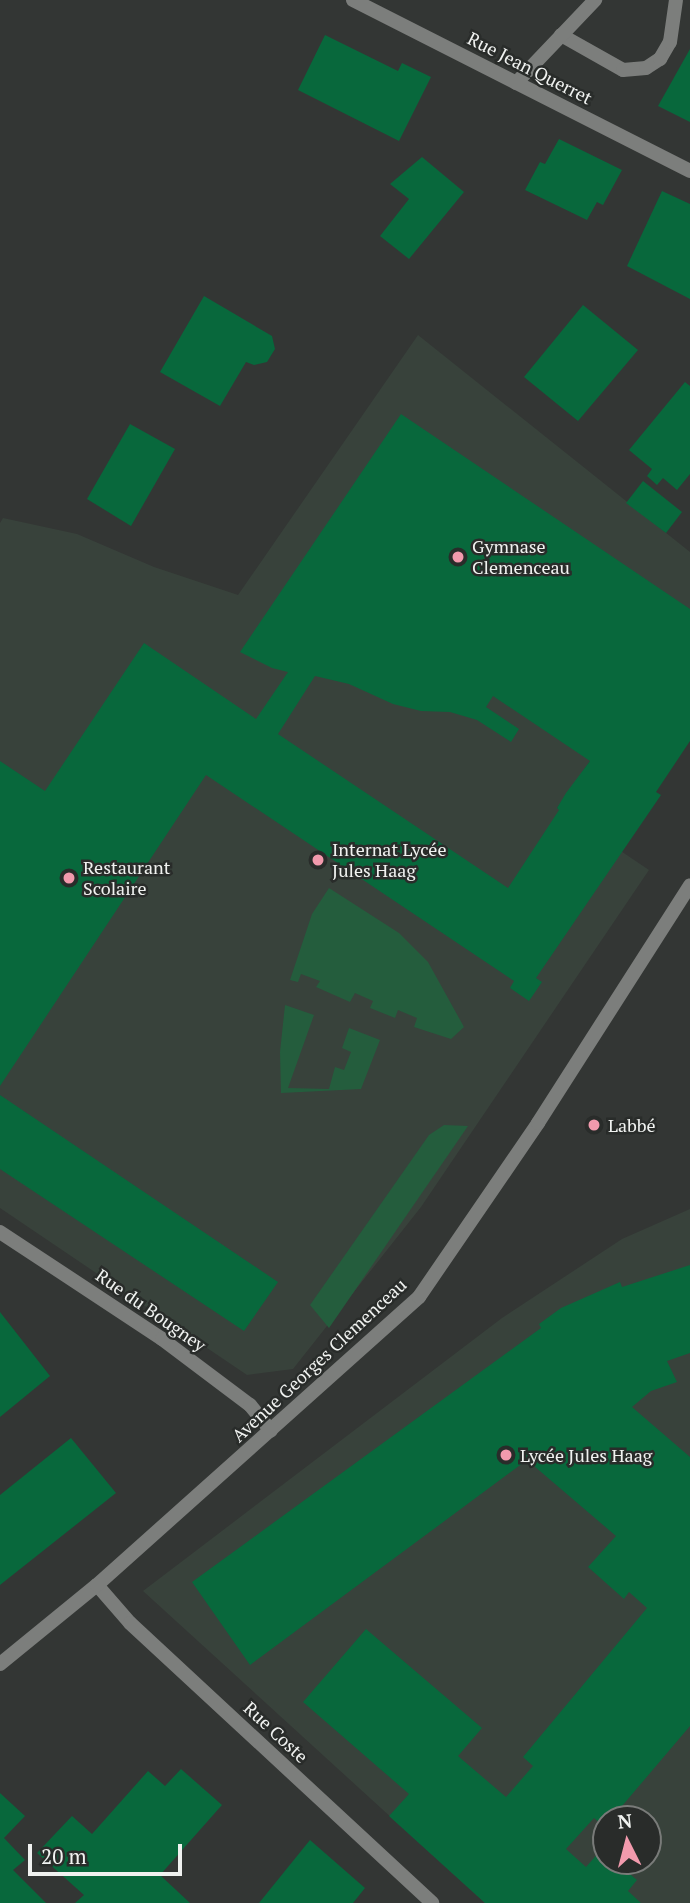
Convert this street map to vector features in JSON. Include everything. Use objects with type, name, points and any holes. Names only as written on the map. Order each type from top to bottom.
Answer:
[{"type":"street","name":"Rue Jean Querret","points":[[353,0],[690,171]]},
{"type":"street","points":[[516,83],[595,0]]},
{"type":"street","points":[[561,35],[624,71],[646,68],[660,59],[670,42],[676,0]]},
{"type":"street","name":"Avenue Georges Clemenceau","points":[[0,1664],[97,1585],[419,1297],[538,1123],[690,885]]},
{"type":"street","name":"Rue du Bougney","points":[[0,1232],[162,1339],[250,1405],[271,1431]]},
{"type":"street","name":"Rue Coste","points":[[97,1585],[130,1623],[432,1903]]},
{"type":"shaded area","name":"Internat Lycée Jules Haag","points":[[418,335],[690,552],[690,619],[557,808],[649,870],[421,1207],[293,1369],[247,1375],[0,1208],[0,523],[3,518],[77,534],[154,567],[238,595]]},
{"type":"shaded area","name":"Lycée Jules Haag","points":[[690,1209],[690,1903],[485,1903],[143,1591],[502,1318],[622,1239]]},
{"type":"green space","points":[[329,888],[399,933],[428,962],[464,1027],[451,1039],[414,1027],[417,1018],[398,1010],[395,1018],[370,1008],[373,1001],[355,993],[350,1002],[316,987],[320,981],[301,974],[298,982],[290,980],[312,914]]},
{"type":"green space","points":[[285,1005],[314,1015],[288,1088],[329,1089],[335,1067],[344,1070],[351,1052],[342,1048],[349,1028],[380,1040],[361,1089],[281,1093],[280,1052]]},
{"type":"green space","points":[[444,1125],[468,1126],[329,1328],[310,1305],[429,1135]]},
{"type":"building","points":[[325,35],[398,71],[402,63],[431,77],[399,141],[298,90]]},
{"type":"building","points":[[690,49],[690,122],[658,106]]},
{"type":"building","points":[[559,139],[622,170],[603,205],[597,202],[587,220],[525,190],[540,162],[545,164]]},
{"type":"building","points":[[422,157],[464,192],[409,259],[380,236],[409,199],[390,184]]},
{"type":"building","points":[[662,191],[690,204],[690,299],[627,266]]},
{"type":"building","points":[[204,296],[272,336],[275,349],[267,362],[254,365],[246,362],[220,406],[160,372]]},
{"type":"building","points":[[583,305],[638,350],[578,421],[524,377]]},
{"type":"building","points":[[685,382],[690,386],[690,474],[677,490],[663,478],[657,485],[647,476],[652,469],[629,450]]},
{"type":"building","points":[[401,414],[690,609],[690,741],[656,792],[661,795],[536,978],[542,982],[529,1001],[510,988],[514,981],[206,775],[0,1086],[0,761],[45,791],[144,643],[256,719],[288,672],[272,668],[240,652]],"holes":[[[315,676],[349,684],[393,704],[421,711],[450,712],[477,720],[511,742],[519,729],[486,707],[493,696],[590,761],[566,793],[557,808],[559,810],[508,888],[278,734]]]},
{"type":"building","points":[[130,424],[175,449],[131,526],[87,499]]},
{"type":"building","points":[[643,481],[682,512],[666,533],[626,503]]},
{"type":"building","points":[[0,1095],[278,1282],[244,1331],[0,1169]]},
{"type":"building","points":[[690,1265],[690,1353],[667,1361],[677,1382],[651,1391],[632,1407],[690,1457],[690,1726],[623,1805],[592,1805],[592,1820],[566,1849],[586,1867],[592,1860],[592,1875],[631,1875],[637,1880],[628,1891],[641,1903],[485,1903],[389,1816],[409,1794],[303,1702],[366,1629],[482,1728],[458,1756],[506,1797],[533,1766],[523,1757],[647,1608],[629,1592],[624,1599],[588,1567],[616,1536],[527,1460],[250,1665],[192,1582],[541,1328],[539,1324],[561,1308],[620,1282],[622,1287]]},
{"type":"building","points":[[0,1312],[50,1376],[0,1417]]},
{"type":"building","points":[[71,1438],[116,1493],[0,1585],[0,1495]]},
{"type":"building","points":[[181,1769],[222,1805],[160,1875],[190,1903],[75,1903],[84,1895],[37,1853],[72,1816],[92,1834],[148,1771],[165,1786]]},
{"type":"building","points":[[0,1793],[25,1816],[4,1838],[25,1860],[13,1870],[46,1903],[0,1903]]},
{"type":"building","points":[[310,1840],[365,1888],[353,1903],[259,1903]]},
{"type":"place","name":"Gymnase Clemenceau","points":[[458,557]]},
{"type":"place","name":"Internat Lycée Jules Haag","points":[[318,860]]},
{"type":"place","name":"Restaurant Scolaire","points":[[69,878]]},
{"type":"place","name":"Labbé","points":[[594,1125]]},
{"type":"place","name":"Lycée Jules Haag","points":[[506,1455]]}]
